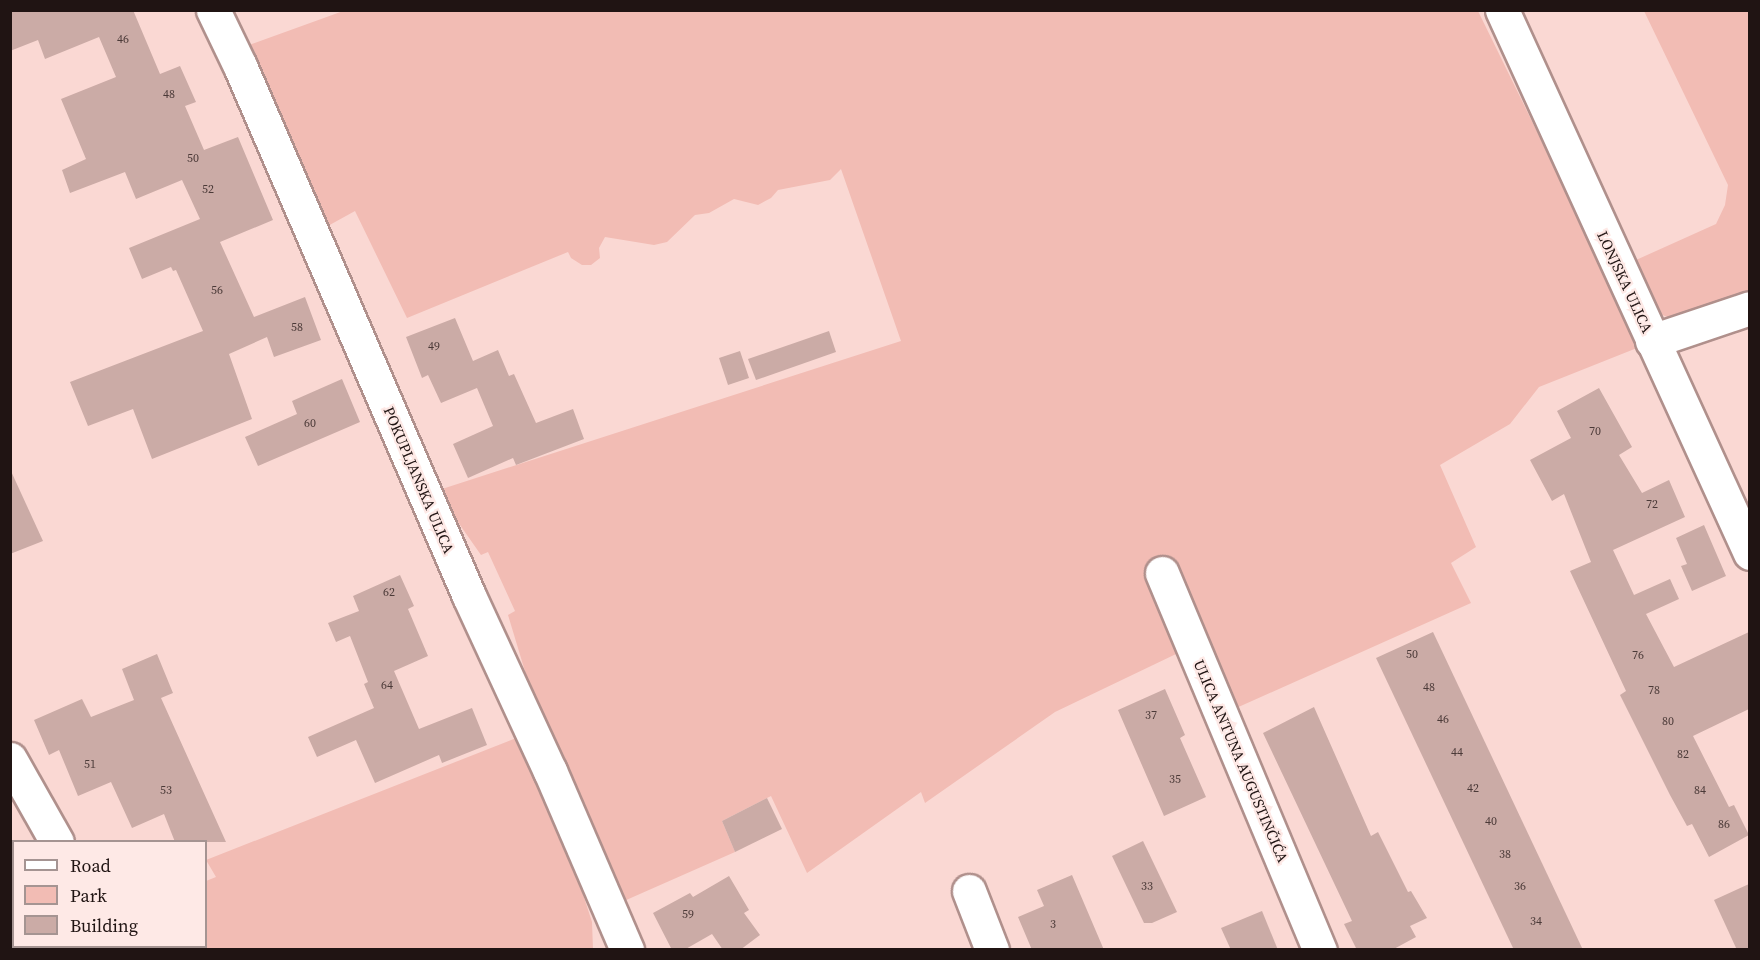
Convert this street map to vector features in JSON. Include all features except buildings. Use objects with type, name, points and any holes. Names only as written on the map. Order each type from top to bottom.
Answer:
[{"type":"street","name":"POKUPLJANSKA ULICA","points":[[213,10],[240,66],[469,596],[550,771],[627,950]]},
{"type":"street","name":"LONJSKA ULICA","points":[[1502,10],[1749,553]]},
{"type":"street","points":[[1652,341],[1749,308]]},
{"type":"street","name":"ULICA ANTUNA AUGUSTINČIĆA","points":[[1162,573],[1320,950]]},
{"type":"street","points":[[10,759],[56,840]]},
{"type":"street","points":[[969,891],[992,950]]},
{"type":"green space","points":[[346,10],[1478,11],[1642,346],[1539,387],[1510,424],[1440,465],[1476,547],[1451,563],[1471,603],[1234,709],[1199,643],[1055,712],[925,803],[921,792],[807,873],[771,796],[722,821],[735,852],[624,901],[537,711],[508,615],[515,611],[488,552],[481,555],[446,505],[442,489],[901,341],[841,169],[830,180],[778,190],[771,198],[758,205],[734,199],[709,213],[695,215],[667,242],[654,245],[605,237],[599,248],[600,258],[591,265],[582,265],[571,258],[568,252],[407,318],[355,211],[326,227],[249,45]]},
{"type":"green space","points":[[1644,11],[1749,11],[1749,292],[1674,319],[1662,315],[1636,260],[1716,224],[1725,205],[1728,185]]},
{"type":"green space","points":[[519,737],[568,848],[592,922],[593,949],[138,950],[137,948],[207,948],[207,881],[216,877],[207,860]]}]
